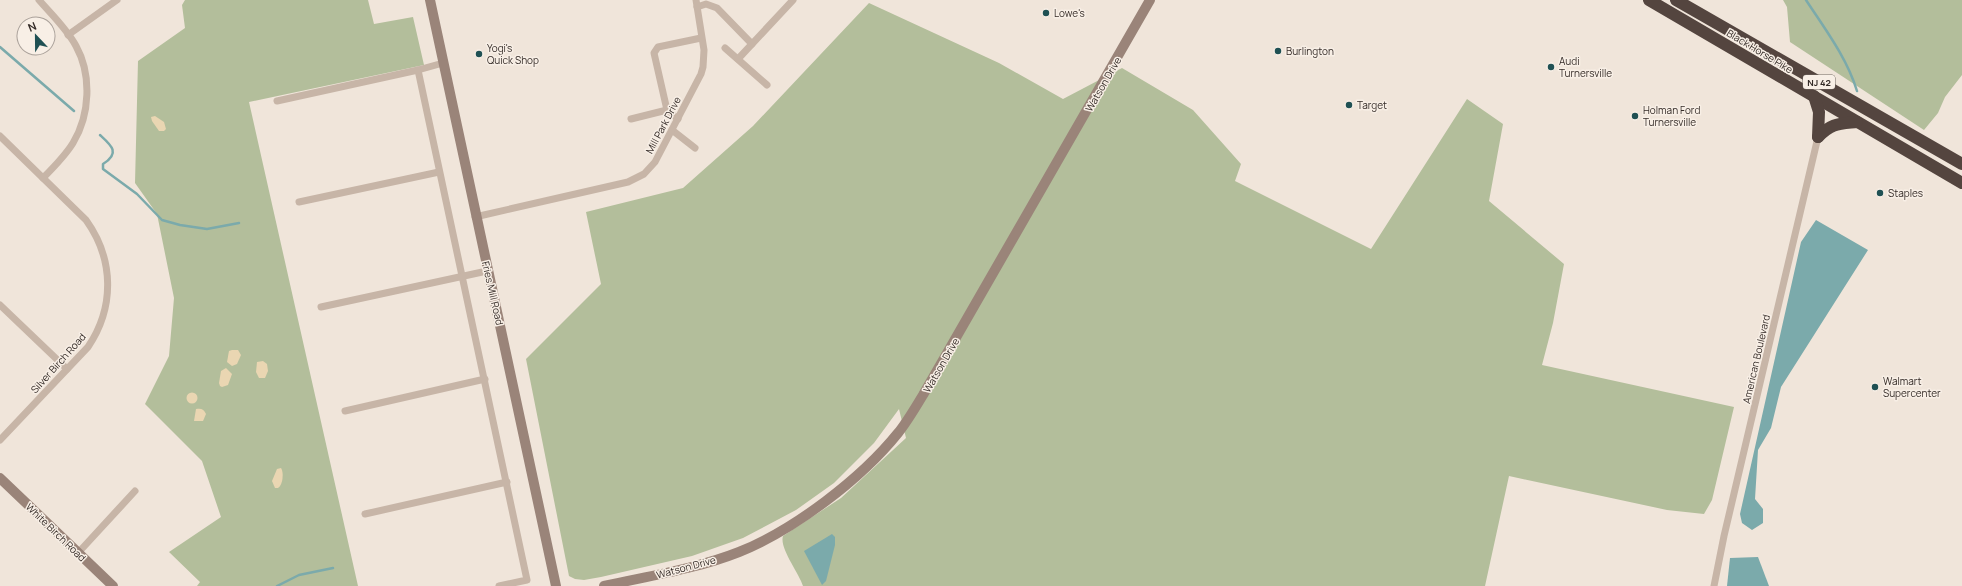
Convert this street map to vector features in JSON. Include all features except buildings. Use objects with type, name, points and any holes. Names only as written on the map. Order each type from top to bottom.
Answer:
[{"type":"highway","name":"Black Horse Pike","points":[[1649,0],[1962,183]]},
{"type":"highway","name":"Black Horse Pike","points":[[1676,0],[1962,164]]},
{"type":"highway","points":[[1814,96],[1819,112],[1818,137]]},
{"type":"highway","points":[[1818,137],[1829,127],[1835,124],[1857,122]]},
{"type":"street","points":[[40,0],[68,35],[78,51],[85,72],[86,92],[84,116],[73,142],[43,178]]},
{"type":"street","points":[[68,35],[117,0]]},
{"type":"street","name":"Fries Mill Road","points":[[430,0],[475,217],[556,586]]},
{"type":"street","points":[[738,59],[793,0]]},
{"type":"street","name":"Watson Drive","points":[[604,586],[689,568],[740,552],[797,522],[842,488],[898,433],[923,395],[1150,0]]},
{"type":"street","points":[[697,4],[706,4],[716,8],[752,44]]},
{"type":"street","name":"Mill Park Drive","points":[[475,217],[628,182],[644,174],[655,162],[701,74],[704,50],[697,4]]},
{"type":"street","points":[[678,119],[667,110],[654,53],[658,47],[701,38]]},
{"type":"street","points":[[725,48],[767,85]]},
{"type":"street","points":[[277,101],[418,70],[443,63]]},
{"type":"street","points":[[418,70],[527,580],[498,586]]},
{"type":"street","points":[[631,119],[667,110]]},
{"type":"street","points":[[672,130],[695,148]]},
{"type":"street","name":"Silver Birch Road","points":[[0,136],[71,204],[91,227],[100,244],[107,270],[108,297],[101,324],[88,347],[0,440]]},
{"type":"street","name":"American Boulevard","points":[[1714,586],[1720,550],[1818,137]]},
{"type":"street","points":[[299,202],[439,172]]},
{"type":"street","points":[[321,307],[488,271]]},
{"type":"street","points":[[0,305],[67,369]]},
{"type":"street","points":[[345,411],[485,379]]},
{"type":"street","name":"White Birch Road","points":[[0,478],[113,586]]},
{"type":"street","points":[[365,514],[507,482]]},
{"type":"street","points":[[78,553],[135,491]]},
{"type":"green space","points":[[185,0],[368,0],[374,24],[413,17],[424,65],[249,102],[358,586],[197,586],[200,582],[169,552],[221,517],[202,461],[145,404],[169,356],[174,298],[157,214],[135,183],[138,61],[185,28],[182,5]]},
{"type":"green space","points":[[1783,0],[1962,0],[1962,75],[1945,97],[1938,113],[1924,130],[1790,42],[1787,7]]},
{"type":"green space","points":[[869,3],[999,63],[1063,99],[1122,68],[1193,110],[1241,164],[1235,181],[1371,249],[1467,99],[1503,124],[1489,201],[1564,264],[1553,323],[1542,365],[1734,407],[1712,500],[1704,514],[1667,510],[1509,476],[1485,586],[803,586],[784,547],[783,536],[841,498],[906,438],[899,409],[874,443],[834,483],[796,510],[743,538],[692,556],[601,577],[584,580],[575,579],[569,576],[526,359],[601,284],[586,212],[683,188],[753,126]]},
{"type":"sand","points":[[155,116],[164,122],[166,129],[164,131],[159,131],[152,121],[151,117]]},
{"type":"sand","points":[[238,350],[241,355],[237,364],[232,366],[227,362],[229,351]]},
{"type":"sand","points":[[263,361],[267,364],[268,371],[265,378],[259,378],[256,372],[257,362]]},
{"type":"sand","points":[[226,368],[232,374],[228,385],[222,387],[219,383],[221,371]]},
{"type":"sand","points":[[190,393],[194,393],[196,394],[196,402],[190,403],[187,400],[187,396]]},
{"type":"sand","points":[[196,409],[202,409],[205,412],[206,414],[203,421],[194,421]]},
{"type":"sand","points":[[281,468],[282,481],[278,488],[275,488],[272,481],[277,469]]},
{"type":"water","points":[[1816,220],[1868,250],[1781,387],[1771,428],[1758,450],[1755,499],[1763,509],[1763,523],[1752,530],[1742,523],[1740,514],[1801,242]]},
{"type":"water","points":[[832,534],[835,537],[835,545],[826,581],[822,585],[804,551]]},
{"type":"water","points":[[1758,557],[1769,586],[1727,586],[1730,558]]},
{"type":"waterway","points":[[1806,0],[1841,55],[1853,79],[1857,91]]},
{"type":"waterway","points":[[0,47],[74,111]]},
{"type":"waterway","points":[[100,135],[111,146],[113,153],[112,156],[103,164],[103,169],[137,194],[162,220],[180,225],[207,229],[239,223]]},
{"type":"waterway","points":[[277,586],[299,575],[333,568]]},
{"type":"place","name":"Lowe's","points":[[1046,13]]},
{"type":"place","name":"Burlington","points":[[1278,51]]},
{"type":"place","name":"Yogi's Quick Shop","points":[[479,54]]},
{"type":"place","name":"Audi Turnersville","points":[[1551,67]]},
{"type":"place","name":"Target","points":[[1349,105]]},
{"type":"place","name":"Holman Ford Turnersville","points":[[1635,116]]},
{"type":"place","name":"Staples","points":[[1880,193]]},
{"type":"place","name":"Walmart Supercenter","points":[[1875,387]]}]
